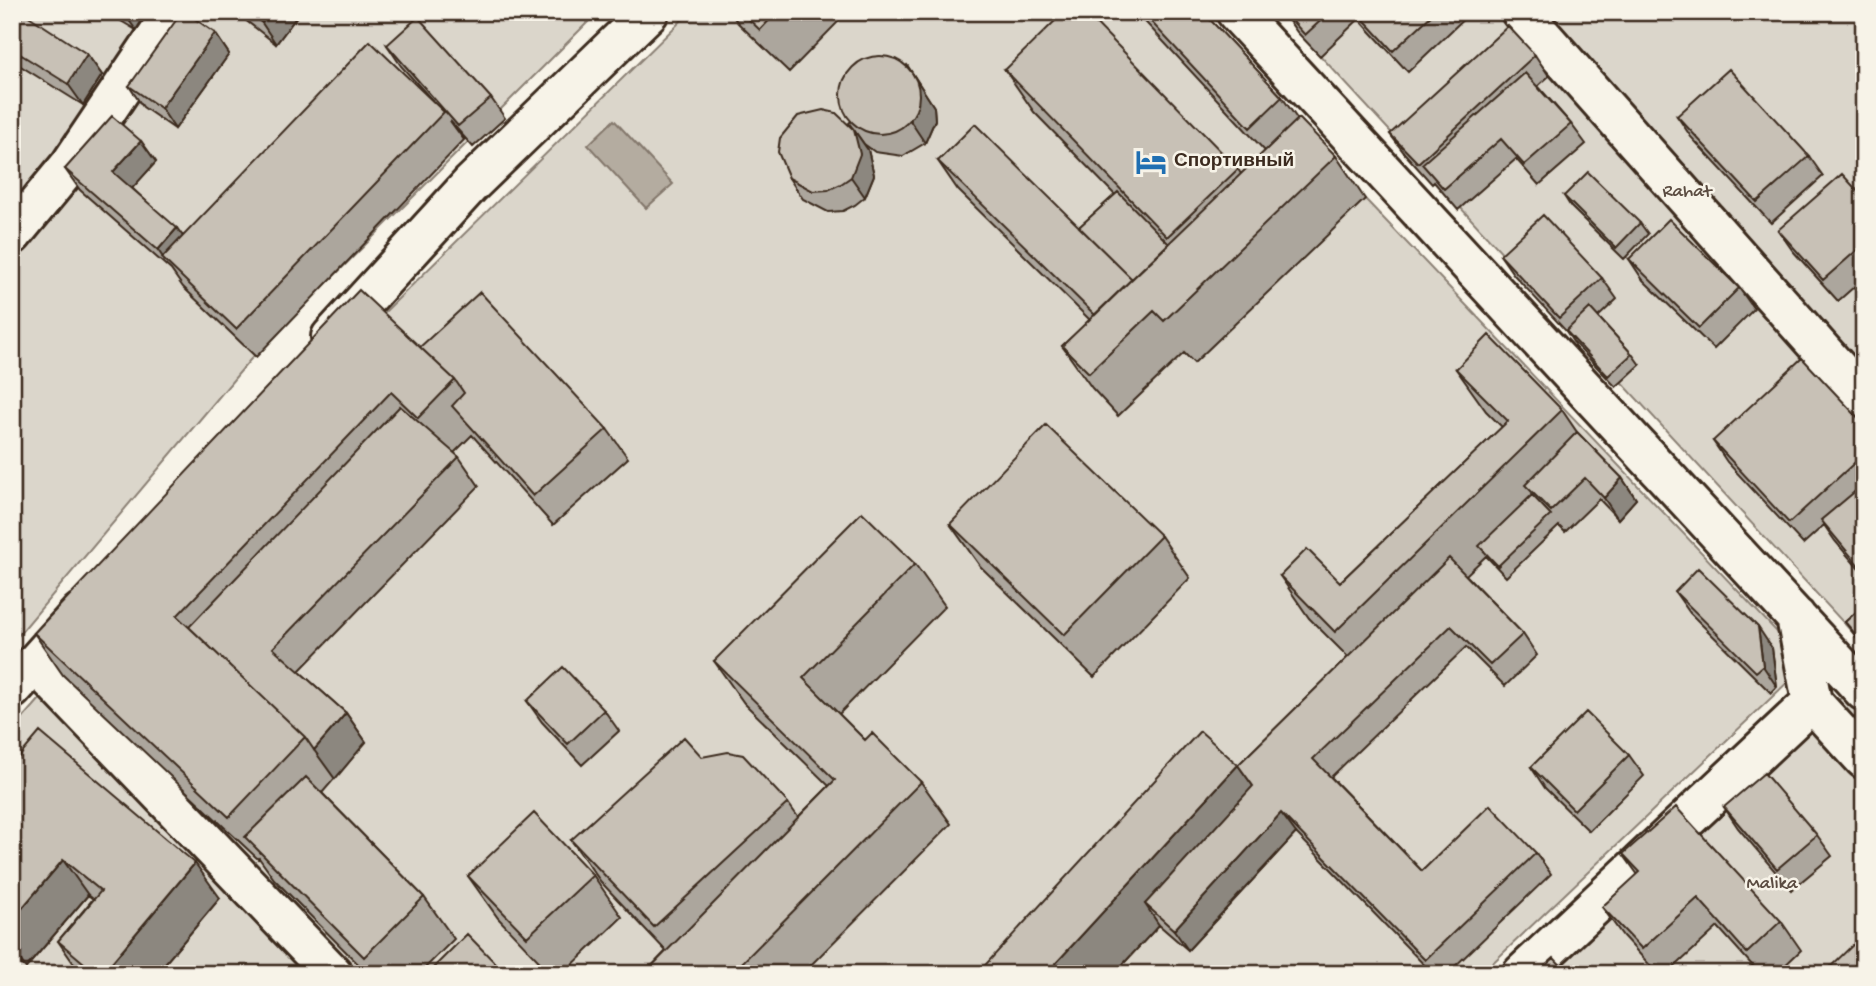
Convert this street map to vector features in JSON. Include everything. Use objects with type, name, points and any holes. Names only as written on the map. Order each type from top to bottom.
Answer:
[{"type":"street","points":[[12,235],[71,165],[173,12]]},
{"type":"street","points":[[303,368],[470,185],[649,12]]},
{"type":"street","points":[[1236,12],[1864,691]]},
{"type":"street","points":[[1521,12],[1864,398]]},
{"type":"street","points":[[109,582],[23,676],[332,974]]},
{"type":"street","points":[[1796,617],[1812,702],[1864,759]]},
{"type":"street","points":[[1522,974],[1812,702]]},
{"type":"green space","points":[[12,12],[598,12],[250,360],[12,643]]},
{"type":"green space","points":[[690,12],[1197,12],[1329,161],[1778,633],[1792,678],[1481,974],[12,974],[12,731],[336,360]]},
{"type":"green space","name":"Rahat","points":[[1280,12],[1864,12],[1864,645]]},
{"type":"green space","name":"Malika","points":[[1844,695],[1864,717],[1864,974],[1541,974]]},
{"type":"shaded area","points":[[614,120],[673,184],[646,208],[588,145]]},
{"type":"building","points":[[182,12],[215,33],[161,108],[129,86]]},
{"type":"building","points":[[248,12],[270,12],[262,23]]},
{"type":"building","points":[[741,12],[777,12],[760,30]]},
{"type":"building","name":"Спортивный","points":[[1064,12],[1085,12],[1238,169],[1167,237],[1005,70]]},
{"type":"building","points":[[1142,12],[1203,12],[1282,97],[1250,128]]},
{"type":"building","points":[[1284,12],[1330,12],[1305,35]]},
{"type":"building","points":[[1357,12],[1435,12],[1393,51]]},
{"type":"building","points":[[24,13],[87,54],[68,84],[12,49],[12,32]]},
{"type":"building","points":[[418,17],[491,98],[458,126],[387,45]]},
{"type":"building","points":[[1508,26],[1535,55],[1418,163],[1390,134]]},
{"type":"building","points":[[370,41],[444,112],[236,329],[162,258]]},
{"type":"building","points":[[872,56],[888,56],[902,62],[913,73],[919,87],[919,103],[913,117],[902,128],[888,134],[872,134],[858,128],[847,117],[841,103],[841,87],[847,73],[858,62]]},
{"type":"building","points":[[1729,69],[1809,156],[1757,202],[1677,116]]},
{"type":"building","points":[[1525,73],[1571,124],[1524,165],[1501,139],[1444,189],[1422,164]]},
{"type":"building","points":[[823,110],[836,113],[854,130],[860,154],[851,177],[828,190],[813,191],[789,178],[778,152],[780,138],[798,116]]},
{"type":"building","points":[[112,116],[141,141],[113,172],[177,228],[158,250],[65,169]]},
{"type":"building","points":[[1299,118],[1336,156],[1164,321],[1154,311],[1089,373],[1062,346]]},
{"type":"building","points":[[975,124],[1132,279],[1095,315],[938,161]]},
{"type":"building","points":[[1588,172],[1640,223],[1616,248],[1564,196]]},
{"type":"building","points":[[1842,174],[1864,198],[1864,244],[1823,280],[1778,230]]},
{"type":"building","points":[[1118,192],[1169,244],[1132,279],[1079,227]]},
{"type":"building","points":[[1543,215],[1602,278],[1559,318],[1500,255]]},
{"type":"building","points":[[1669,219],[1739,288],[1699,328],[1629,259]]},
{"type":"building","points":[[359,290],[455,380],[418,418],[391,392],[177,616],[305,737],[229,817],[34,633]]},
{"type":"building","points":[[480,292],[607,429],[533,496],[452,406],[464,393],[455,380],[420,347]]},
{"type":"building","points":[[1590,308],[1632,354],[1608,376],[1566,331]]},
{"type":"building","points":[[1489,335],[1562,410],[1335,632],[1280,576],[1307,549],[1340,582],[1508,421],[1456,369]]},
{"type":"building","points":[[1802,358],[1864,424],[1864,454],[1789,523],[1713,441]]},
{"type":"building","points":[[400,406],[459,457],[273,648],[346,713],[314,750],[305,737],[189,627]]},
{"type":"building","points":[[1046,425],[1161,536],[1064,635],[950,524]]},
{"type":"building","points":[[1577,432],[1622,478],[1604,498],[1585,478],[1551,511],[1525,485]]},
{"type":"building","points":[[1864,484],[1864,572],[1821,520]]},
{"type":"building","points":[[1532,495],[1551,515],[1498,566],[1479,546]]},
{"type":"building","points":[[862,512],[915,564],[803,678],[865,740],[872,733],[921,782],[731,974],[644,974],[835,780],[714,661]]},
{"type":"building","points":[[1449,558],[1523,634],[1490,665],[1451,626],[1313,759],[1422,871],[1490,805],[1536,853],[1425,960],[1281,813],[1174,930],[1145,904],[1253,786],[1238,765]]},
{"type":"building","points":[[1698,568],[1758,627],[1763,666],[1756,672],[1675,592]]},
{"type":"building","points":[[1864,605],[1864,644],[1845,622]]},
{"type":"building","points":[[563,667],[604,710],[568,744],[527,701]]},
{"type":"building","points":[[1586,712],[1629,755],[1574,810],[1531,767]]},
{"type":"building","points":[[1200,731],[1238,765],[1046,974],[977,974]]},
{"type":"building","points":[[40,732],[195,863],[102,974],[97,974],[58,941],[101,891],[63,860],[12,920],[12,765]]},
{"type":"building","points":[[684,737],[702,757],[728,752],[743,755],[788,803],[654,927],[571,840]]},
{"type":"building","points":[[1764,773],[1817,835],[1777,869],[1724,807]]},
{"type":"building","points":[[306,777],[424,897],[364,957],[245,837]]},
{"type":"building","points":[[1676,807],[1781,921],[1747,953],[1698,898],[1642,949],[1602,907],[1640,872],[1623,854]]},
{"type":"building","points":[[534,813],[593,875],[527,937],[468,876]]},
{"type":"building","points":[[467,934],[506,974],[427,974]]},
{"type":"building","points":[[1864,934],[1864,974],[1823,974]]},
{"type":"building","points":[[1554,958],[1569,974],[1536,974]]},
{"type":"building","points":[[1357,967],[1363,974],[1350,974]]},
{"type":"place","name":"Спортивный","points":[[1151,162]]}]
